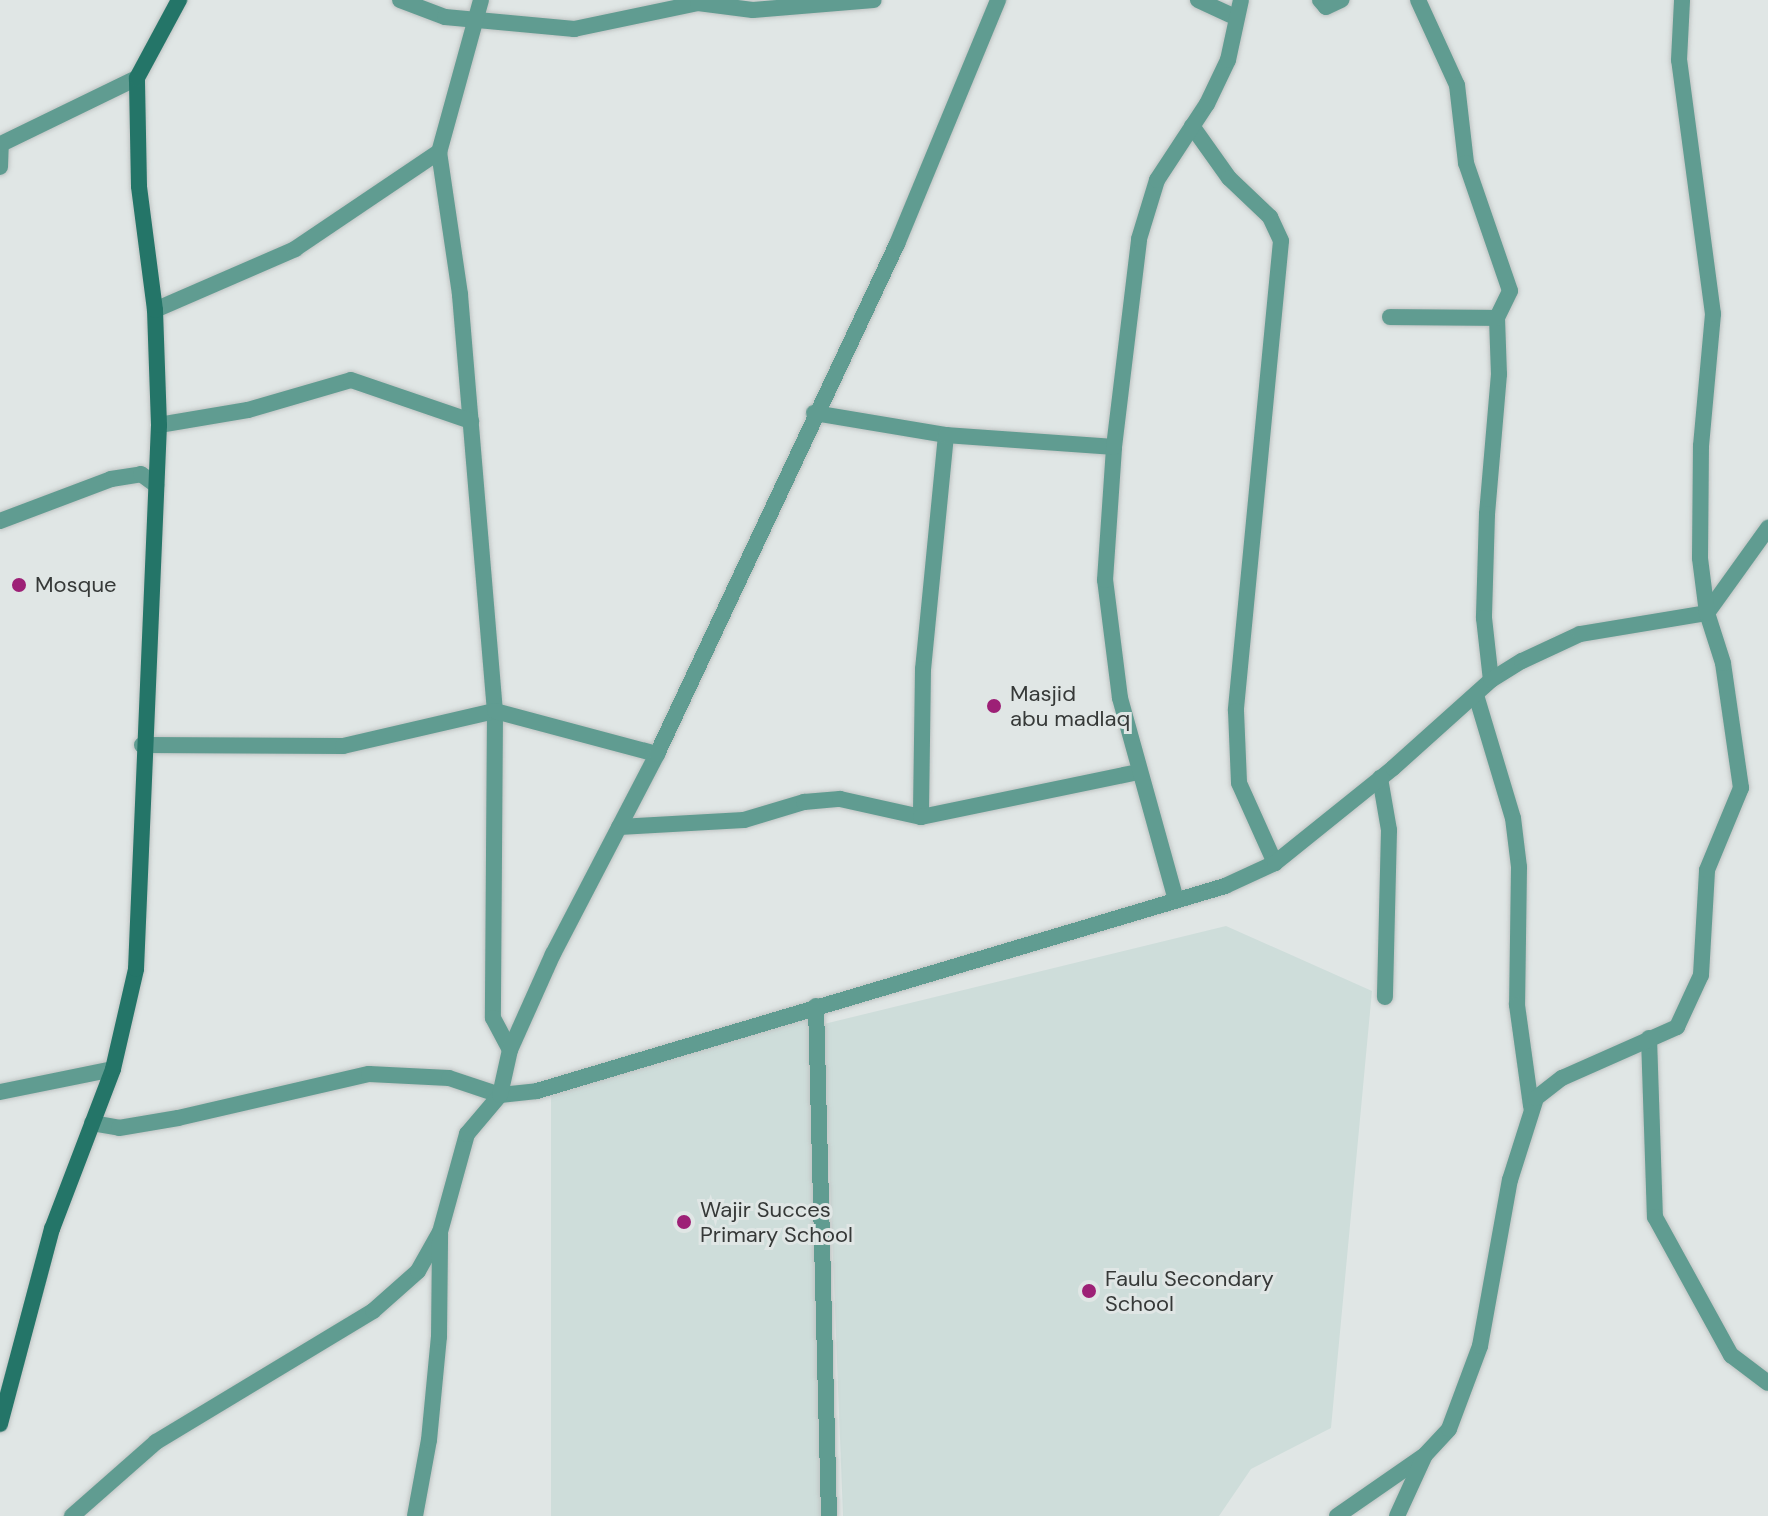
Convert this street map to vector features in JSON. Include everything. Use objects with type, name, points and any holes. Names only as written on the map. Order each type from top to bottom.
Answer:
[{"type":"street","points":[[0,1424],[52,1229],[113,1069],[136,969],[142,745],[159,425],[155,310],[139,186],[137,78],[179,0]]},
{"type":"street","points":[[400,0],[445,17],[574,29],[698,3],[752,5],[874,0]]},
{"type":"street","points":[[481,0],[439,152],[460,295],[495,711],[493,1018],[510,1050]]},
{"type":"street","points":[[415,1516],[436,1367],[440,1232],[467,1134],[500,1095],[510,1050],[657,754],[814,413],[897,244],[998,0]]},
{"type":"street","points":[[1198,0],[1235,17]]},
{"type":"street","points":[[1176,900],[1138,772],[1130,721],[1120,698],[1105,580],[1114,447],[1139,239],[1157,180],[1192,126],[1228,60],[1241,0]]},
{"type":"street","points":[[1320,0],[1326,7],[1341,0]]},
{"type":"street","points":[[1418,0],[1457,85],[1466,163],[1510,291],[1497,318],[1484,618],[1491,680]]},
{"type":"street","points":[[1531,1106],[1552,1083],[1677,1027],[1690,1005],[1701,975],[1707,870],[1741,788],[1723,663],[1707,613],[1700,558],[1701,446],[1713,314],[1679,60],[1682,0]]},
{"type":"street","points":[[0,167],[1,144],[137,78]]},
{"type":"street","points":[[1192,126],[1229,178],[1270,217],[1281,241],[1236,711],[1239,783],[1275,863]]},
{"type":"street","points":[[155,310],[295,249],[439,152]]},
{"type":"street","points":[[1390,317],[1497,318]]},
{"type":"street","points":[[159,425],[248,410],[351,380],[471,421]]},
{"type":"street","points":[[814,413],[946,435],[1114,447]]},
{"type":"street","points":[[921,817],[923,669],[946,435]]},
{"type":"street","points":[[0,521],[111,479],[141,474],[156,485]]},
{"type":"street","points":[[92,1123],[119,1128],[178,1118],[369,1074],[449,1078],[500,1095],[588,1079],[816,1006],[1225,886],[1275,863],[1380,778],[1491,680],[1580,634],[1707,613],[1768,528]]},
{"type":"street","points":[[1337,1516],[1425,1455],[1449,1429],[1466,1393],[1493,1291],[1510,1180],[1531,1106],[1517,1005],[1519,867],[1513,818],[1476,695]]},
{"type":"street","points":[[142,745],[343,746],[495,711],[657,754]]},
{"type":"street","points":[[619,827],[744,820],[804,802],[840,799],[921,817],[1138,772]]},
{"type":"street","points":[[1380,778],[1389,830],[1385,997]]},
{"type":"street","points":[[816,1006],[829,1516]]},
{"type":"street","points":[[1649,1038],[1655,1217],[1731,1355],[1768,1383]]},
{"type":"street","points":[[0,1092],[113,1069]]},
{"type":"street","points":[[72,1516],[156,1442],[373,1311],[418,1271],[440,1232]]},
{"type":"street","points":[[1397,1516],[1425,1455]]},
{"type":"shaded area","name":"Faulu Secondary School","points":[[1226,926],[1372,991],[1331,1428],[1251,1469],[1219,1516],[843,1516],[824,1024]]},
{"type":"shaded area","name":"Wajir Succes Primary School","points":[[813,1011],[826,1516],[551,1516],[551,1096]]},
{"type":"place","name":"Mosque","points":[[19,585]]},
{"type":"place","name":"Masjid abu madlaq","points":[[994,706]]},
{"type":"place","name":"Wajir Succes Primary School","points":[[684,1222]]},
{"type":"place","name":"Faulu Secondary School","points":[[1089,1291]]}]
